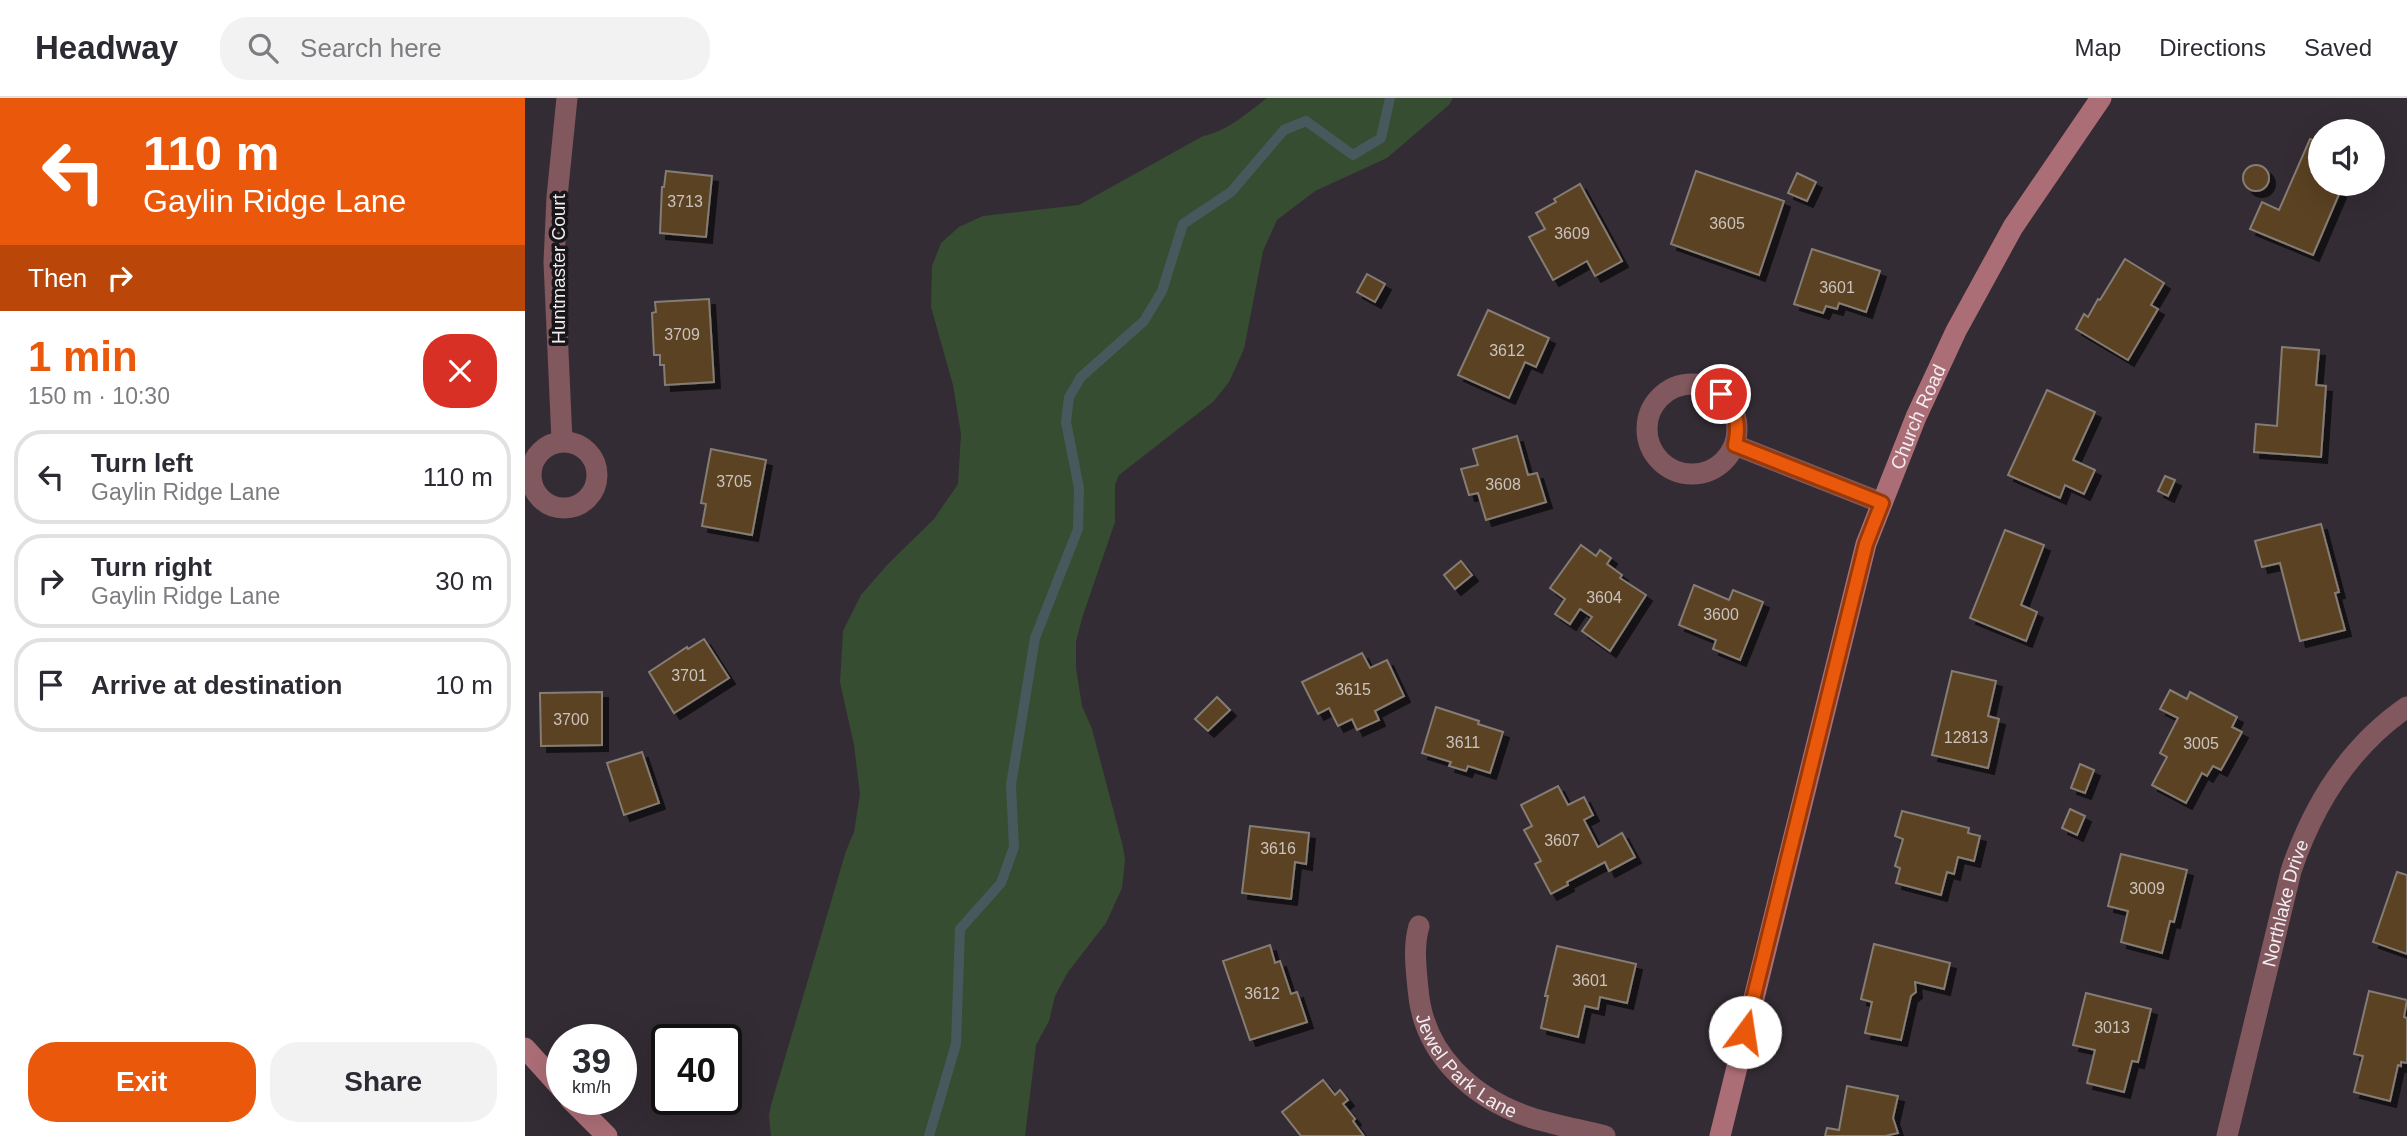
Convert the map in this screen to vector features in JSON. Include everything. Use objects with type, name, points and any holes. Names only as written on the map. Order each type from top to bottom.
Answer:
[{"type":"street","name":"Huntmaster Court","points":[[562,441],[554,262],[557,197],[567,98]]},
{"type":"street","name":"Church Road","points":[[1720,1136],[1866,544],[1916,417],[1956,331],[2013,227],[2101,98]]},
{"type":"street","points":[[1681,385],[1709,387],[1731,404],[1737,418],[1735,445],[1728,458],[1711,470],[1690,475],[1676,472],[1654,454],[1648,434],[1650,413],[1657,401],[1668,391],[1681,385]]},
{"type":"street","points":[[1735,445],[1882,503]]},
{"type":"street","name":"Northlake Drive","points":[[2227,1136],[2291,871],[2302,837],[2317,806],[2347,761],[2385,722],[2407,707]]},
{"type":"street","name":"Jewel Park Lane","points":[[1419,926],[1414,944],[1420,1013],[1433,1043],[1448,1064],[1471,1086],[1499,1104],[1531,1117],[1605,1136]]},
{"type":"street","points":[[525,1048],[546,1071]]},
{"type":"street","points":[[586,1115],[607,1136]]},
{"type":"green space","points":[[1267,98],[1453,98],[1449,105],[1387,158],[1315,191],[1277,220],[1263,251],[1244,349],[1229,382],[1214,401],[1119,475],[1115,485],[1115,522],[1076,641],[1076,668],[1082,706],[1092,729],[1123,847],[1125,860],[1122,888],[1106,923],[1068,972],[1055,996],[1049,1021],[1036,1045],[1025,1136],[771,1136],[771,1105],[846,851],[854,832],[860,794],[854,745],[840,682],[843,631],[861,595],[934,519],[958,484],[961,434],[953,385],[931,307],[932,266],[941,243],[959,227],[983,216],[1079,205],[1203,136],[1229,126]]},
{"type":"building","points":[[2308,144],[2308,196],[2338,196],[2313,255],[2250,229],[2262,202],[2279,210]]},
{"type":"building","points":[[2256,165],[2265,169],[2269,178],[2265,187],[2256,191],[2247,187],[2243,178],[2247,169]]},
{"type":"building","points":[[666,171],[712,176],[706,237],[660,233],[662,187]]},
{"type":"building","points":[[1696,171],[1784,201],[1759,275],[1671,244]]},
{"type":"building","points":[[1797,173],[1816,182],[1807,201],[1788,193]]},
{"type":"building","points":[[1580,184],[1622,261],[1595,276],[1587,261],[1553,280],[1529,237],[1545,229],[1536,213]]},
{"type":"building","points":[[1812,249],[1880,271],[1866,312],[1839,303],[1837,309],[1826,306],[1823,313],[1794,304]]},
{"type":"building","points":[[2125,259],[2164,283],[2151,305],[2158,309],[2128,360],[2076,329],[2084,314],[2088,317],[2098,299],[2100,300]]},
{"type":"building","points":[[1367,274],[1385,284],[1375,302],[1357,292]]},
{"type":"building","points":[[709,299],[714,382],[665,385],[664,365],[660,365],[660,355],[654,355],[652,313],[656,312],[655,302]]},
{"type":"building","points":[[1488,310],[1549,338],[1536,367],[1525,362],[1509,398],[1458,375]]},
{"type":"building","points":[[2282,347],[2319,350],[2316,385],[2326,386],[2321,457],[2254,452],[2256,424],[2277,426]]},
{"type":"building","points":[[2047,390],[2095,412],[2073,460],[2095,470],[2084,494],[2065,485],[2060,498],[2008,475]]},
{"type":"building","points":[[1517,436],[1528,475],[1537,473],[1546,502],[1486,520],[1478,493],[1469,495],[1461,469],[1478,465],[1473,449]]},
{"type":"building","points":[[711,449],[766,460],[752,535],[702,526],[706,504],[701,503]]},
{"type":"building","points":[[2165,476],[2175,480],[2168,496],[2158,491]]},
{"type":"building","points":[[2321,524],[2339,592],[2335,593],[2345,630],[2300,641],[2280,563],[2262,567],[2255,541]]},
{"type":"building","points":[[2005,530],[2044,545],[2021,605],[2037,612],[2026,641],[1970,618]]},
{"type":"building","points":[[1581,545],[1596,556],[1600,550],[1611,558],[1607,564],[1622,575],[1620,578],[1646,595],[1610,651],[1582,631],[1592,617],[1580,609],[1570,624],[1555,614],[1565,599],[1550,588]]},
{"type":"building","points":[[1461,561],[1472,575],[1455,589],[1444,575]]},
{"type":"building","points":[[1694,585],[1729,600],[1733,590],[1763,602],[1740,660],[1713,649],[1716,640],[1679,625]]},
{"type":"building","points":[[704,639],[729,678],[674,713],[649,672]]},
{"type":"building","points":[[1362,653],[1370,668],[1387,660],[1404,696],[1375,711],[1379,720],[1357,730],[1352,719],[1338,726],[1329,708],[1318,714],[1302,682]]},
{"type":"building","points":[[1952,671],[1996,681],[1988,716],[1999,719],[1988,768],[1932,755]]},
{"type":"building","points":[[2170,690],[2187,699],[2190,692],[2237,717],[2232,727],[2242,732],[2221,770],[2213,766],[2207,776],[2202,773],[2186,803],[2152,785],[2167,757],[2160,753],[2178,718],[2160,709]]},
{"type":"building","points":[[602,692],[602,745],[541,746],[540,693]]},
{"type":"building","points":[[1217,697],[1230,710],[1208,731],[1195,719]]},
{"type":"building","points":[[1436,707],[1503,732],[1490,773],[1468,766],[1466,771],[1449,766],[1451,762],[1422,753]]},
{"type":"building","points":[[642,752],[659,803],[624,815],[607,763]]},
{"type":"building","points":[[2080,764],[2094,770],[2085,793],[2071,788]]},
{"type":"building","points":[[1558,786],[1568,805],[1584,797],[1593,815],[1584,820],[1598,847],[1622,833],[1635,857],[1609,871],[1605,862],[1567,882],[1568,885],[1551,894],[1535,864],[1541,861],[1524,830],[1532,826],[1521,805]]},
{"type":"building","points":[[2070,809],[2085,816],[2077,835],[2062,828]]},
{"type":"building","points":[[1902,811],[1969,828],[1968,833],[1980,836],[1974,861],[1958,857],[1954,874],[1947,872],[1941,895],[1896,883],[1900,868],[1895,866],[1903,839],[1895,836]]},
{"type":"building","points":[[1250,826],[1309,833],[1306,864],[1295,862],[1291,899],[1242,893]]},
{"type":"building","points":[[2121,854],[2187,870],[2174,922],[2170,921],[2162,953],[2121,942],[2128,911],[2108,906]]},
{"type":"building","points":[[2397,872],[2407,875],[2407,954],[2373,942]]},
{"type":"building","points":[[1874,944],[1950,963],[1944,989],[1915,982],[1916,992],[1911,996],[1901,1040],[1865,1033],[1872,1002],[1861,999]]},
{"type":"building","points":[[1270,945],[1275,963],[1280,961],[1291,994],[1297,992],[1307,1022],[1250,1040],[1223,961]]},
{"type":"building","points":[[1557,946],[1636,964],[1627,1003],[1600,997],[1598,1009],[1585,1006],[1578,1037],[1541,1028],[1548,996],[1545,996]]},
{"type":"building","points":[[2369,991],[2407,1000],[2404,1017],[2407,1018],[2407,1063],[2401,1062],[2401,1066],[2398,1065],[2390,1101],[2354,1092],[2363,1056],[2354,1054]]},
{"type":"building","points":[[2086,993],[2151,1009],[2138,1062],[2132,1061],[2124,1092],[2087,1083],[2095,1050],[2073,1045]]},
{"type":"building","points":[[1323,1080],[1335,1095],[1340,1090],[1348,1100],[1343,1104],[1364,1136],[1301,1136],[1282,1112]]},
{"type":"building","points":[[1847,1086],[1898,1096],[1893,1118],[1898,1133],[1885,1136],[1825,1136],[1827,1128],[1839,1130]]},
{"type":"waterway","points":[[929,1136],[956,1044],[960,929],[1001,883],[1014,847],[1011,785],[1035,638],[1078,529],[1079,488],[1066,422],[1069,397],[1081,377],[1144,321],[1162,291],[1183,224],[1231,192],[1284,130],[1306,121],[1353,155],[1381,138],[1390,98]]},
{"type":"route","points":[[1721,394],[1731,404],[1737,418],[1735,445],[1882,503],[1866,544],[1745,1032]]}]
